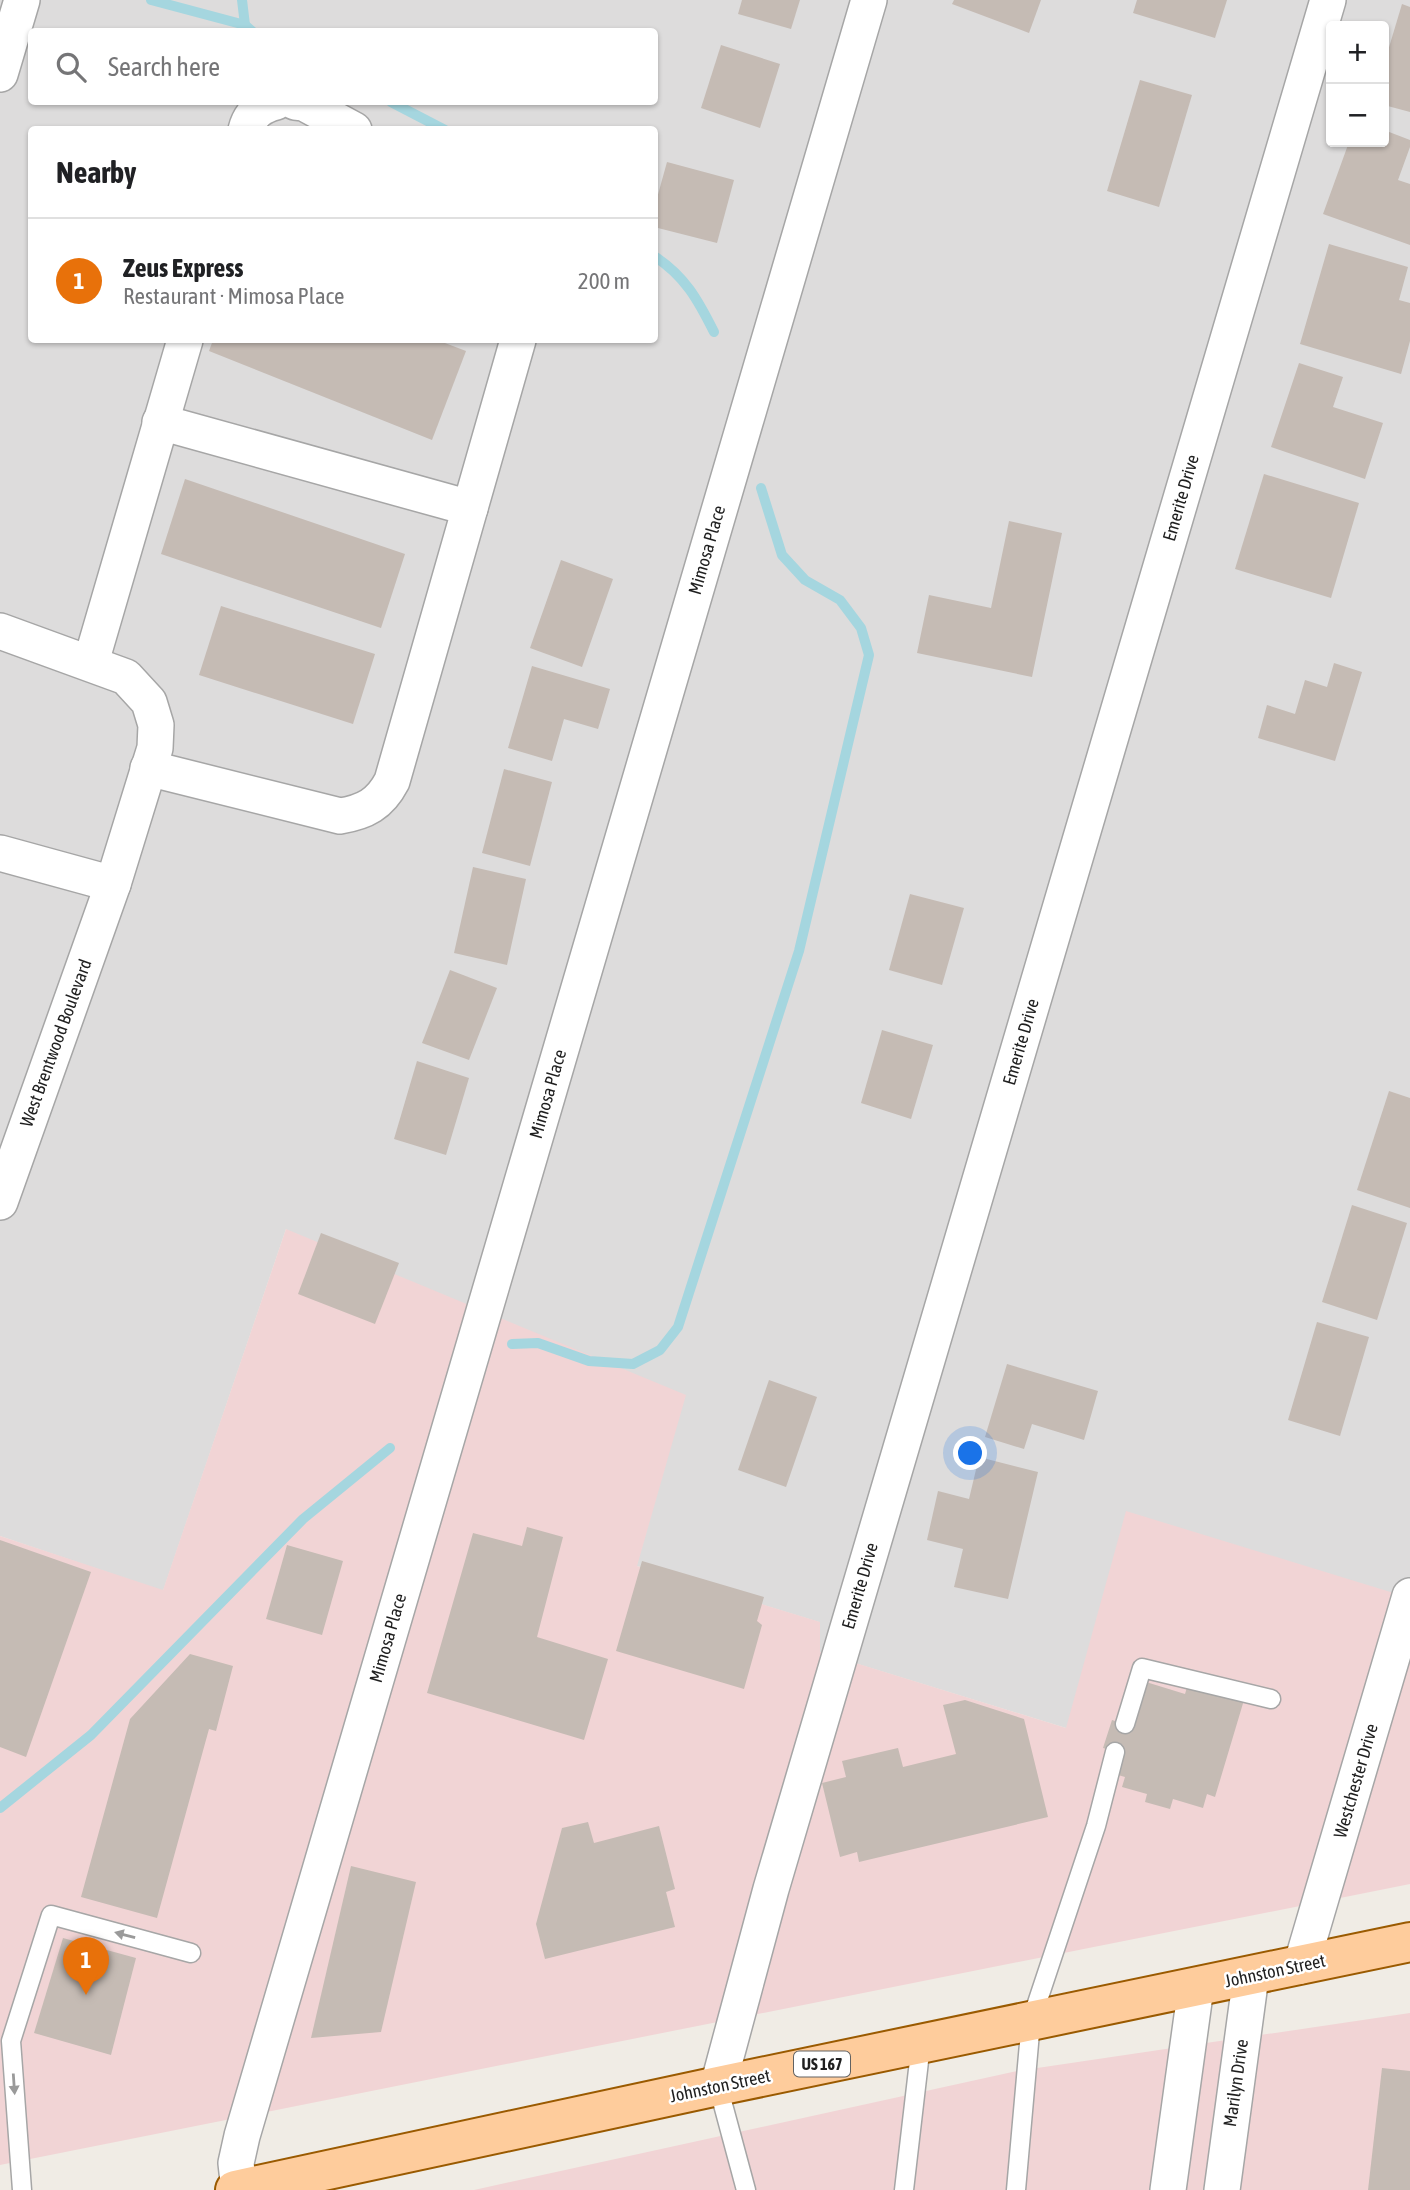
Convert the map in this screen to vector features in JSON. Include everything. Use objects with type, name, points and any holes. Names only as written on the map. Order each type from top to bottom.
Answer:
[{"type":"main road","name":"Johnston Street","points":[[238,2190],[718,2086],[1410,1942]]},
{"type":"street","points":[[0,74],[22,0]]},
{"type":"street","name":"Mimosa Place","points":[[238,2190],[236,2163],[242,2136],[869,0]]},
{"type":"street","name":"Emerite Drive","points":[[718,2086],[775,1876],[1328,0]]},
{"type":"street","points":[[247,126],[249,119],[264,105]]},
{"type":"street","points":[[308,105],[347,126]]},
{"type":"street","points":[[91,662],[184,343]]},
{"type":"street","points":[[148,768],[340,816],[360,813],[385,794],[392,781],[517,343]]},
{"type":"street","points":[[160,422],[470,508]]},
{"type":"street","name":"West Brentwood Boulevard","points":[[0,631],[127,677],[149,702],[156,726],[155,748],[113,884],[1,1197]]},
{"type":"street","points":[[0,853],[113,884]]},
{"type":"street","name":"Westchester Drive","points":[[1301,1966],[1410,1596]]},
{"type":"street","name":"Marilyn Drive","points":[[1222,2190],[1251,1976]]},
{"type":"street","points":[[1168,2190],[1196,1987]]},
{"type":"lane","points":[[1125,1724],[1142,1668],[1271,1699]]},
{"type":"lane","points":[[1016,2190],[1031,2021],[1096,1826],[1115,1752]]},
{"type":"lane","points":[[22,2190],[11,2041],[51,1915],[191,1953]]},
{"type":"lane","points":[[904,2190],[920,2044]]},
{"type":"lane","points":[[718,2086],[746,2190]]},
{"type":"shaded area","points":[[0,0],[1410,0],[1410,1598],[1066,1728],[819,1652],[819,1622],[637,1566],[286,1229],[163,1591],[0,1536]]},
{"type":"shaded area","points":[[286,1229],[686,1395],[637,1566],[820,1622],[820,1652],[1066,1728],[1126,1511],[1410,1598],[1410,1884],[0,2165],[0,1536],[163,1590]]},
{"type":"shaded area","points":[[1410,2013],[1410,2190],[474,2190],[1017,2071]]},
{"type":"building","points":[[742,0],[800,0],[791,29],[738,14]]},
{"type":"building","points":[[954,0],[1041,0],[1029,33],[952,4]]},
{"type":"building","points":[[1137,0],[1227,0],[1215,38],[1133,13]]},
{"type":"building","points":[[1402,4],[1410,7],[1410,112],[1389,106],[1389,47]]},
{"type":"building","points":[[721,45],[780,64],[760,128],[701,108]]},
{"type":"building","points":[[1140,80],[1192,95],[1159,207],[1107,191]]},
{"type":"building","points":[[1389,132],[1410,140],[1398,180],[1410,184],[1410,245],[1323,214],[1347,147],[1389,147]]},
{"type":"building","points":[[667,162],[734,180],[717,243],[658,228],[658,195]]},
{"type":"building","points":[[1329,244],[1408,267],[1399,300],[1410,303],[1410,341],[1401,374],[1300,344]]},
{"type":"building","points":[[212,343],[445,343],[466,351],[432,440],[209,351]]},
{"type":"building","points":[[1299,363],[1343,377],[1333,407],[1383,423],[1365,479],[1271,447]]},
{"type":"building","points":[[1264,474],[1359,503],[1331,598],[1235,569]]},
{"type":"building","points":[[185,479],[405,554],[381,628],[161,554]]},
{"type":"building","points":[[1009,521],[1062,533],[1032,677],[917,653],[929,595],[991,608]]},
{"type":"building","points":[[561,560],[613,579],[582,667],[530,648]]},
{"type":"building","points":[[221,606],[375,654],[353,724],[199,675]]},
{"type":"building","points":[[1334,663],[1362,672],[1335,761],[1258,738],[1267,705],[1295,714],[1305,680],[1327,687]]},
{"type":"building","points":[[532,666],[610,689],[598,729],[564,719],[552,761],[508,748]]},
{"type":"building","points":[[504,769],[552,782],[530,866],[482,853]]},
{"type":"building","points":[[473,867],[526,879],[507,965],[454,953]]},
{"type":"building","points":[[910,894],[964,908],[942,985],[889,970]]},
{"type":"building","points":[[450,970],[497,988],[469,1060],[422,1043]]},
{"type":"building","points":[[882,1030],[933,1045],[911,1119],[861,1103]]},
{"type":"building","points":[[417,1061],[469,1078],[446,1155],[394,1139]]},
{"type":"building","points":[[1389,1091],[1410,1098],[1410,1208],[1357,1190]]},
{"type":"building","points":[[1352,1205],[1407,1223],[1377,1320],[1322,1302]]},
{"type":"building","points":[[321,1233],[399,1263],[375,1324],[298,1294]]},
{"type":"building","points":[[1317,1322],[1369,1337],[1340,1436],[1288,1420]]},
{"type":"building","points":[[1007,1364],[1098,1391],[1084,1440],[1032,1424],[1024,1449],[985,1437]]},
{"type":"building","points":[[769,1380],[817,1397],[786,1487],[738,1470]]},
{"type":"building","points":[[979,1457],[1038,1472],[1008,1599],[954,1587],[963,1549],[927,1540],[938,1491],[969,1499]]},
{"type":"building","points":[[527,1527],[563,1537],[537,1637],[608,1659],[584,1740],[427,1693],[473,1533],[522,1546]]},
{"type":"building","points":[[0,1540],[91,1572],[26,1757],[0,1747]]},
{"type":"building","points":[[287,1545],[343,1561],[322,1635],[266,1619]]},
{"type":"building","points":[[642,1561],[764,1597],[757,1621],[762,1625],[744,1689],[616,1651]]},
{"type":"building","points":[[190,1654],[233,1666],[216,1731],[209,1729],[157,1918],[81,1897],[130,1719]]},
{"type":"building","points":[[1146,1682],[1185,1694],[1188,1684],[1244,1700],[1215,1797],[1207,1794],[1203,1808],[1173,1799],[1170,1809],[1145,1802],[1147,1794],[1122,1787],[1125,1777],[1118,1775],[1123,1754],[1103,1748],[1112,1720],[1125,1724]]},
{"type":"building","points":[[965,1700],[1024,1719],[1048,1817],[859,1862],[857,1852],[840,1857],[822,1783],[846,1777],[842,1761],[898,1748],[903,1767],[956,1754],[943,1705]]},
{"type":"building","points":[[588,1822],[594,1843],[659,1826],[675,1889],[666,1892],[675,1927],[545,1959],[536,1924],[562,1828]]},
{"type":"building","points":[[351,1866],[416,1882],[381,2032],[311,2038]]},
{"type":"building","points":[[63,1938],[136,1958],[111,2055],[34,2033]]},
{"type":"building","points":[[1382,2068],[1410,2071],[1410,2190],[1368,2190]]},
{"type":"waterway","points":[[151,0],[248,28]]},
{"type":"waterway","points":[[242,0],[245,25]]},
{"type":"waterway","points":[[397,105],[437,126]]},
{"type":"waterway","points":[[658,259],[690,290],[714,332]]},
{"type":"waterway","points":[[512,1344],[538,1343],[589,1361],[633,1364],[660,1350],[678,1327],[799,951],[869,655],[861,628],[840,600],[805,580],[782,555],[761,488]]},
{"type":"waterway","points":[[0,1808],[91,1735],[303,1519],[390,1448]]},
{"type":"place","name":"Zeus Express","points":[[86,1995]]}]
